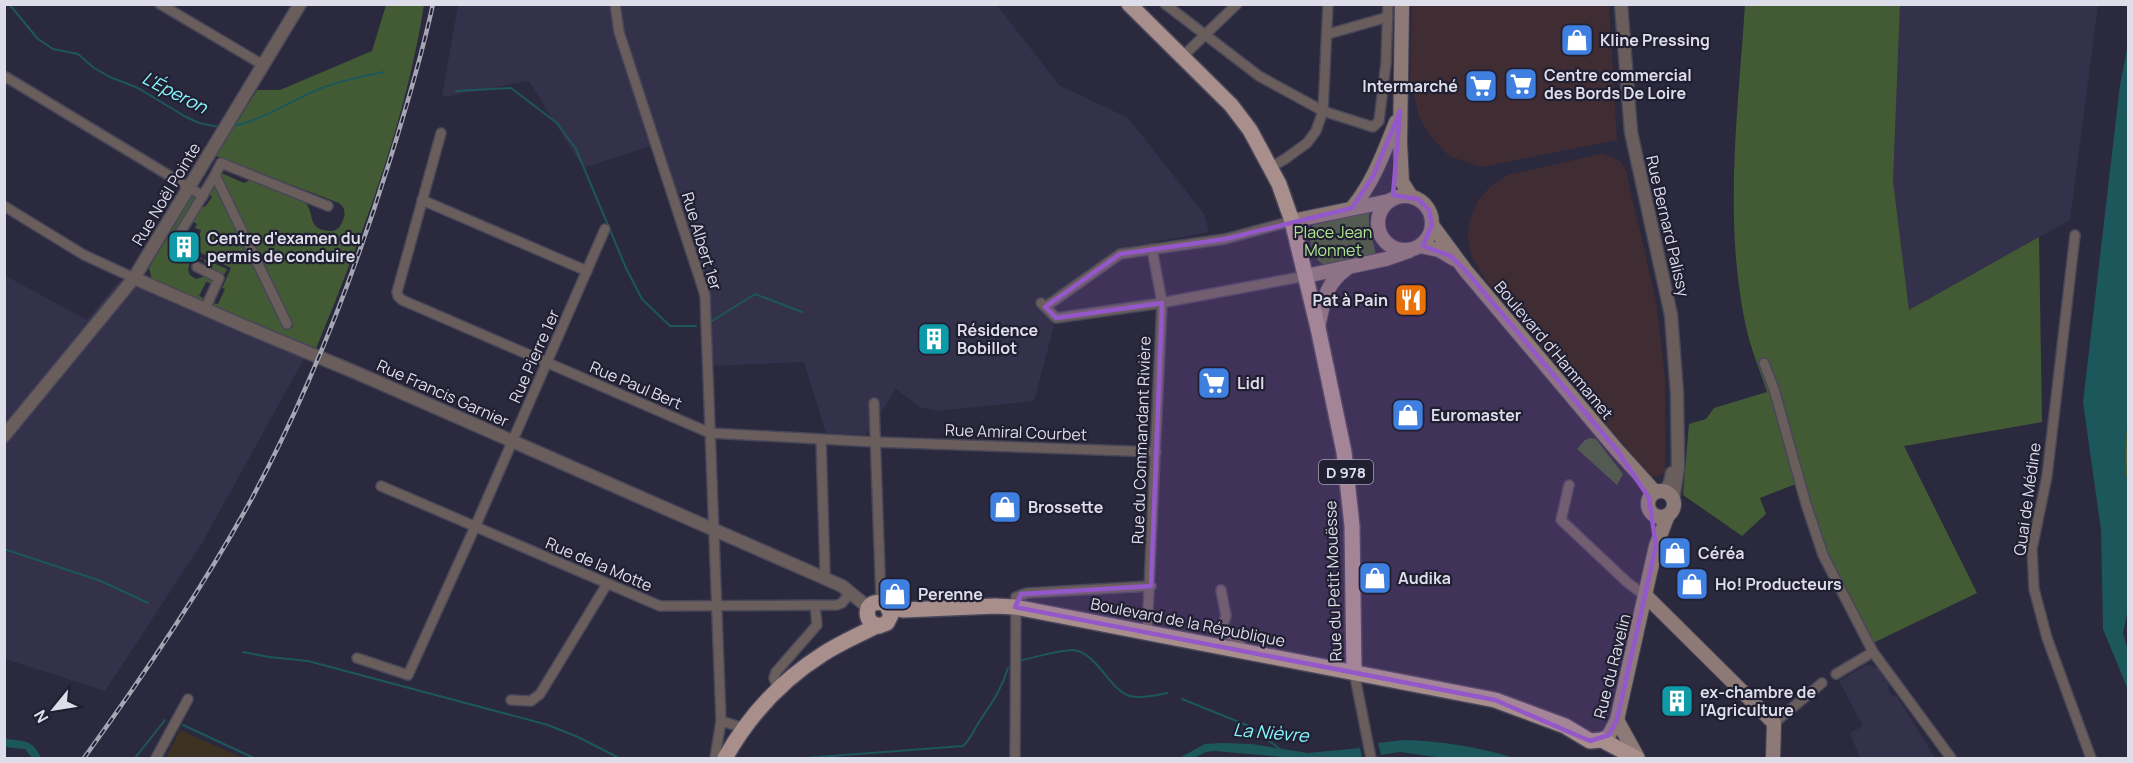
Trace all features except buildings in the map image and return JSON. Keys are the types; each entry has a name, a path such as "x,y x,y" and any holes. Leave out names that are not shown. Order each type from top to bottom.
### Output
{"main road":[{"path":"1306,276 1386,259 1417,248 1426,240 1432,225 1429,210 1411,196 1402,182 1400,111 1402,4"},
{"name":"D 978","path":"1135,6 1231,105 1250,130 1279,184 1292,221 1306,276"},
{"path":"1352,208 1373,176 1400,111"},
{"path":"1400,143 1390,200 1379,214 1377,223 1382,239 1396,249 1417,248"},
{"path":"1292,221 1411,196"},
{"name":"Boulevard d'Hammamet","path":"1432,225 1466,271 1617,450 1661,495 1649,510 1661,515"},
{"name":"Boulevard d'Hammamet","path":"1417,248 1441,251 1466,271"},
{"path":"1318,328 1327,289 1348,267"},
{"name":"Rue du Petit Mouësse","path":"1306,276 1344,452 1352,526 1354,672"},
{"path":"1661,495 1673,510 1661,515"},
{"name":"Rue du Ravelin","path":"1602,740 1617,720 1646,596 1661,515"},
{"name":"Rue du Ravelin","path":"1646,596 1773,723"},
{"name":"Boulevard de la République","path":"878,613 995,606 1016,607 1354,672 1495,700 1564,726 1590,741 1602,740 1637,759"},
{"path":"725,759 744,728 778,689 822,655 844,643 878,613"},
{"path":"1641,617 1664,614"},
{"path":"1617,720 1637,759"},
{"path":"1773,723 1773,759"}],"street":[{"path":"160,4 263,65"},
{"name":"Rue Noël Pointe","path":"4,436 134,278 300,4"},
{"name":"Rue Albert 1er","path":"615,4 619,32 705,295 721,721 715,759"},
{"path":"1165,4 1259,76 1323,111 1373,127 1379,121 1386,63 1388,4"},
{"path":"1182,57 1237,4"},
{"path":"1271,166 1307,143 1316,131 1323,111 1328,4"},
{"name":"Rue Bernard Palissy","path":"1621,4 1631,132 1671,315 1677,393 1677,454 1670,483 1661,495"},
{"path":"1328,34 1388,16"},
{"path":"6,77 202,196"},
{"path":"441,133 422,200 587,271"},
{"path":"179,235 221,164 328,206"},
{"path":"215,175 287,324"},
{"name":"Rue Paul Bert","path":"422,200 397,292 399,298 710,433 875,442"},
{"name":"Rue Francis Garnier","path":"4,206 84,255 842,586 878,613"},
{"path":"1292,221 1225,239 1120,254 1043,305 1056,318 1306,276"},
{"name":"Rue Pierre 1er","path":"357,658 408,675 476,527 605,230"},
{"name":"Quai de Médine","path":"2075,235 2047,476 2032,549 2034,589 2047,638 2091,759"},
{"name":"Rue du Commandant Rivière","path":"1147,633 1151,586 1162,302 1152,249"},
{"path":"197,267 219,278 205,309"},
{"path":"1764,363 1774,389 1806,504 1823,555 1874,652 1951,759"},
{"path":"874,403 878,613"},
{"path":"821,439 824,578"},
{"name":"Rue Amiral Courbet","path":"875,442 1156,452"},
{"path":"1569,485 1561,520 1628,583 1646,596"},
{"name":"Rue de la Motte","path":"381,486 660,606 840,604 850,593"},
{"path":"511,700 531,701 540,693 607,584"},
{"name":"Boulevard de la République","path":"1016,607 1016,597 1021,594 1151,586"},
{"path":"1221,590 1226,616 1222,628 1249,653"},
{"path":"778,689 774,678 776,672 817,625 815,605"},
{"path":"1015,759 1016,607"},
{"path":"1836,674 1874,652"},
{"path":"1354,672 1371,759"},
{"path":"1773,723 1822,683"},
{"path":"156,759 188,699"},
{"path":"721,721 744,728"}],"highlighted area":[{"path":"1400,111 1393,195 1418,199 1429,210 1432,225 1423,246 1451,256 1466,271 1617,450 1649,498 1656,546 1617,720 1609,735 1590,741 1495,700 1015,607 1021,594 1151,586 1162,303 1056,318 1045,307 1120,254 1225,239 1352,208 1373,176"}],"shaded area":[{"path":"458,5 997,5 1059,85 1128,118 1204,214 1209,232 1117,249 1045,300 1054,326 1034,401 937,411 922,408 896,389 866,435 826,433 804,362 712,366 710,307 657,144 583,168 529,81 442,97"},
{"name":"Centre commercial des Bords De Loire","path":"1412,5 1609,5 1617,140 1481,167 1449,156 1430,136 1419,116 1410,81"},
{"path":"1900,5 2098,5 2070,220 1909,310 1893,181"},
{"path":"2128,44 2128,421 2125,460 2128,483 2128,610 2123,633 2128,652 2128,690 2103,629 2101,530 2083,402 2120,85"},
{"path":"1601,154 1621,162 1626,171 1656,301 1665,377 1665,474 1650,477 1484,278 1471,255 1468,235 1470,220 1478,200 1491,186 1508,175"},
{"path":"4,275 87,320 120,280 305,357 202,543 105,691 5,659"},
{"path":"1866,665 1878,668 1889,685 1888,689 1892,696 1897,696 1935,758 1860,758 1850,733 1863,726 1839,681"},
{"path":"180,730 236,755 246,758 166,758"},
{"path":"5,739 31,744 41,758 32,758 25,749 5,747"},
{"path":"1404,740 1460,745 1514,758 1443,758 1400,752 1381,755 1378,743"},
{"name":"La Nièvre","path":"1205,744 1252,744 1308,753 1360,748 1362,757 1294,758 1214,751 1194,758 1179,758"}],"green space":[{"path":"386,5 424,5 416,50 380,181 315,351 212,307 213,303 218,304 231,268 195,250 201,230 195,228 197,224 190,220 199,204 205,207 212,197 207,192 212,182 286,330 293,327 221,178 221,173 244,183 250,180 283,191 302,200 309,208 314,223 322,230 333,231 341,225 344,217 343,207 339,203 216,156 257,90 280,90 372,51"},
{"path":"1745,5 1900,5 1893,181 1909,310 2039,237 2042,422 1904,446 1977,593 1873,643 1826,549 1803,481 1760,498 1766,514 1742,536 1683,495 1689,424 1706,419 1714,408 1767,392 1746,327 1735,247 1734,166"},
{"path":"192,196 195,198 173,237 180,241 174,255 184,259 187,252 227,269 223,277 210,271 203,259 195,258 190,261 188,270 190,275 196,279 206,276 215,279 213,284 206,282 199,296 205,299 203,302 152,280 149,268"},
{"name":"Place Jean Monnet","path":"1369,212 1369,227 1376,254 1324,265 1316,258 1310,241 1313,225"},
{"path":"2128,421 2128,483 2125,444"},
{"path":"1590,438 1596,439 1623,474 1617,485 1577,449"}],"waterway":[{"name":"L'Éperon","path":"9,4 38,39 53,49 78,54 94,68 138,88 186,117 199,123 219,127"},
{"name":"L'Éperon","path":"231,126 262,117 329,85 384,72"},
{"name":"L'Éperon","path":"456,91 511,88 557,123 576,149 626,268 642,299 670,326 696,326"},
{"name":"L'Éperon","path":"712,321 755,294 802,312"},
{"path":"4,549 101,581 148,603"},
{"path":"1022,660 1055,652 1073,650 1082,652 1123,693 1135,697 1167,693"},
{"path":"243,652 308,661 548,725 619,758"},
{"path":"805,758 963,746 996,696 1008,668"},
{"path":"1182,699 1249,726 1280,749"},
{"path":"135,758 165,720"},
{"path":"183,725 254,758"}],"railway":[{"path":"84,758 150,664 212,567 272,460 310,378 344,294 374,209 412,85 433,4"}],"place":[{"name":"Kline Pressing","path":"1577,40"},
{"name":"Centre commercial des Bords De Loire","path":"1521,84"},
{"name":"Intermarché","path":"1481,86"},
{"name":"Centre d'examen du permis de conduire","path":"184,247"},
{"name":"Pat à Pain","path":"1411,300"},
{"name":"Résidence Bobillot","path":"934,339"},
{"name":"Lidl","path":"1214,383"},
{"name":"Euromaster","path":"1408,415"},
{"name":"Brossette","path":"1005,507"},
{"name":"Céréa","path":"1675,553"},
{"name":"Audika","path":"1375,578"},
{"name":"Ho! Producteurs","path":"1692,584"},
{"name":"Perenne","path":"895,594"},
{"name":"ex-chambre de l'Agriculture","path":"1677,701"}]}
